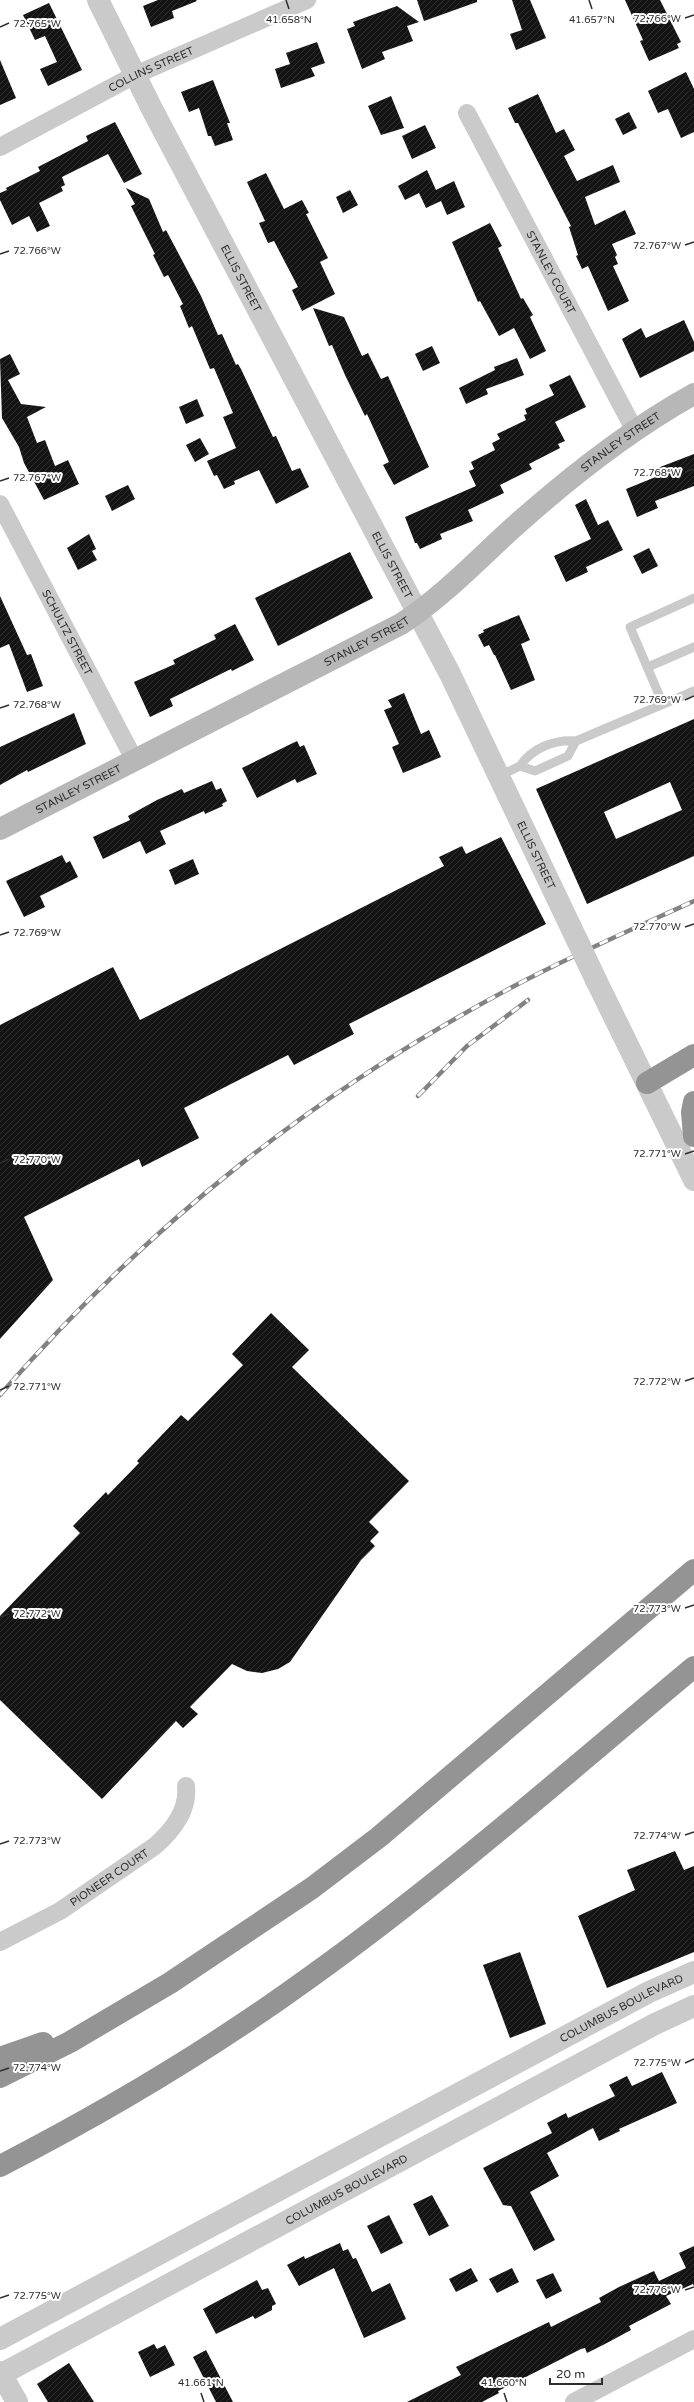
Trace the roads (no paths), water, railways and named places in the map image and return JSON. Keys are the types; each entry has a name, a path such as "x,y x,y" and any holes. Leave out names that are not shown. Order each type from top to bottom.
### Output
{"highway":[{"path":"647,1083 694,1055"},
{"path":"694,1102 692,1112 694,1136"},
{"path":"0,2078 84,2034 158,1991 239,1940 346,1863 694,1570"},
{"path":"0,2166 69,2129 178,2066 310,1978 421,1894 694,1667"},
{"path":"0,2058 46,2043 84,2034"}],"main road":[{"name":"STANLEY STREET","path":"0,829 374,639 418,613 555,491 635,431 694,394"}],"street":[{"name":"ELLIS STREET","path":"98,0 135,75 418,613 499,776 596,980 694,1180"},
{"name":"COLLINS STREET","path":"0,147 135,75 307,0"},
{"name":"STANLEY COURT","path":"467,113 635,431"},
{"name":"SCHULTZ STREET","path":"0,504 135,760"},
{"name":"PIONEER COURT","path":"0,1942 60,1910 155,1846 168,1833 180,1816 186,1799 186,1786"},
{"name":"COLUMBUS BOULEVARD","path":"0,2339 579,2029 655,1989 694,1972"},
{"name":"COLUMBUS BOULEVARD","path":"0,2374 594,2057 694,2006"},
{"path":"579,2029 594,2057"},
{"path":"574,2402 694,2338"},
{"path":"0,2374 17,2402"}],"lane":[{"path":"663,704 630,627 694,598"},
{"path":"648,667 694,647"},
{"path":"499,776 520,766 528,754 562,740 576,741 694,691"},
{"path":"520,766 535,771 568,756 576,741"}],"railway":[{"path":"0,1395 57,1332 116,1273 177,1218 240,1165 305,1116 373,1069 444,1025 518,984 583,952 694,901"},
{"path":"418,1096 467,1046 528,1000"}]}
